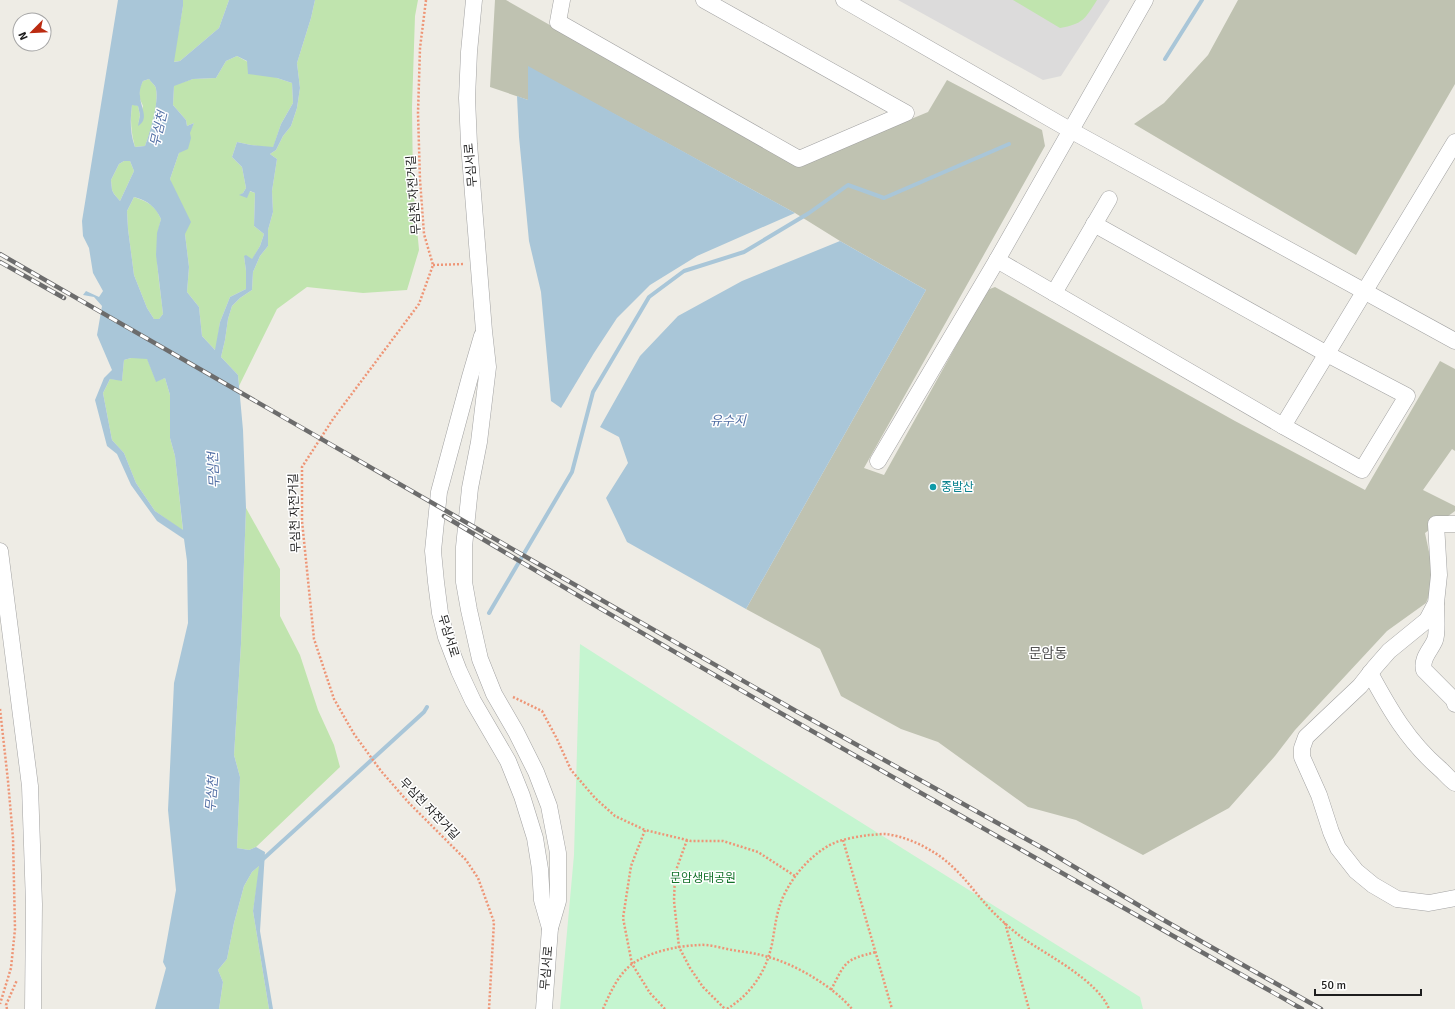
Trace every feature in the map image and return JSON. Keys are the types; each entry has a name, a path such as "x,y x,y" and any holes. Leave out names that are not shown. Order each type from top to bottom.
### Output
{"street":[{"name":"무심서로","path":"474,0 469,52 467,98 469,144 488,367 479,442 470,488 464,547 464,582 480,658 494,694 516,732 536,772 549,806 558,853 558,901 550,928 544,1009"},
{"path":"562,0 558,22 798,159 906,112 704,0"},
{"path":"844,0 1070,130 1455,341"},
{"path":"878,461 997,260 1145,0"},
{"path":"1283,426 1455,142"},
{"path":"1054,293 1109,199"},
{"path":"997,260 1283,426 1362,470 1407,396 1327,354 1094,224"},
{"name":"무심서로","path":"484,331 439,492 433,551 436,582 440,612 446,637 459,670 473,701 508,761 522,796 535,838 540,869 542,900 550,928"},
{"path":"1455,524 1436,524 1439,574 1436,603 1436,639 1425,657 1423,665 1424,670 1454,700 1455,704"},
{"path":"0,551 30,786 34,904 33,1009"},
{"path":"1436,603 1427,620 1389,651 1360,686 1306,737 1302,748 1302,758 1338,848 1356,871 1373,885 1397,899 1429,903 1455,898"},
{"path":"1370,673 1390,711 1412,741 1455,783"}],"path":[{"name":"무심천 자전거길","path":"426,0 420,62 418,113 420,180 424,234 433,265 419,304 333,419 302,467 302,521 314,639 334,699 354,734 381,771 409,803 466,860 478,878 494,922 489,1009"},
{"path":"433,265 479,264"},
{"path":"512,696 542,711 557,738 571,770 595,798 615,816 646,830 687,840 723,841 758,852 795,876"},
{"path":"0,709 13,838 15,929 11,968 0,1004 6,1005"},
{"path":"646,830 631,866 623,918 632,964 650,993 664,1009"},
{"path":"687,840 675,873 674,901 679,947 703,988 726,1009 739,1001 756,984 766,964 772,944 775,918 782,899 791,882 802,867 829,845 849,838 884,834 905,838 934,852 959,872 1004,923 1095,988 1107,1002 1109,1009"},
{"path":"843,840 892,1009"},
{"path":"1004,923 1029,1009"},
{"path":"603,1009 609,995 626,970 632,964 652,954 667,949 700,945 768,957 793,967 821,981 844,1000 852,1009"},
{"path":"831,990 847,963 854,958 876,952"}],"shaded area":[{"path":"495,0 506,0 798,166 928,112 947,80 1042,130 1045,146 864,468 884,475 987,290 995,287 1235,421 1365,490 1440,361 1455,369 1455,451 1452,449 1423,490 1455,506 1455,511 1425,533 1435,580 1426,603 1387,631 1295,730 1275,756 1229,808 1143,855 1076,820 1028,807 938,742 901,729 841,696 820,649 746,609 926,290 840,241 795,213 528,67 528,100 490,87"},
{"path":"898,0 1110,0 1061,76 1043,80"},
{"path":"1238,0 1455,0 1455,84 1356,255 1134,124 1164,103 1208,55"}],"green space":[{"path":"183,0 229,0 219,28 180,61 173,62 183,6"},
{"path":"315,0 418,0 415,16 412,107 413,185 419,250 407,290 363,293 307,287 277,309 239,386 238,375 221,357 228,319 232,306 240,298 252,290 253,272 260,256 268,246 268,230 273,212 272,191 277,159 270,154 276,150 283,136 291,126 297,108 300,88 297,63"},
{"path":"1013,0 1097,0 1083,20 1074,25 1060,28"},
{"path":"237,56 277,78 292,83 293,103 281,124 273,148 237,142 232,157 242,167 246,188 240,195 249,191 255,193 254,226 264,234 260,246 252,260 244,256 246,289 230,297 220,322 216,351 202,336 199,307 187,292 189,267 185,234 170,179 179,153 194,123 187,126 186,120 173,105 174,85 193,79 216,78 226,61"},
{"path":"149,79 156,89 157,95 154,118 145,146 135,147 131,126 132,104 138,106 140,115 138,125 143,106 139,97 140,87 143,81"},
{"path":"124,161 130,161 134,171 120,201 112,190 111,180 119,164"},
{"path":"134,197 154,207 161,219 158,231 157,254 163,314 159,319 154,319 147,308 134,275 127,211"},
{"path":"131,358 147,358 156,381 165,378 170,395 170,438 175,456 183,531 155,511 136,483 124,453 112,440 103,393 110,379 122,380 124,360"},
{"path":"246,508 280,569 280,616 300,655 318,710 334,745 340,767 256,847 249,850 237,848 240,777 234,755 241,644"},
{"name":"문암생태공원","path":"580,644 763,761 1140,997 1143,1009 560,1009 574,855"},
{"path":"260,865 253,911 269,1009 219,1009 223,982 218,970 227,959 234,923 244,886 252,872"}],"water":[{"name":"무심천","path":"118,0 183,0 174,62 180,61 219,28 229,0 315,0 297,63 300,88 297,108 291,126 283,136 276,150 270,154 277,159 272,191 273,212 268,230 268,246 260,256 253,272 252,290 240,298 232,306 221,357 238,375 243,430 246,508 241,644 234,755 240,777 237,848 249,850 256,847 265,852 260,931 273,1009 269,1009 253,911 259,866 252,872 244,886 234,923 227,959 218,970 223,982 219,1009 155,1009 166,968 163,962 176,890 168,810 174,683 188,623 187,561 184,539 157,521 131,485 117,454 107,446 95,400 104,378 112,370 97,335 102,306 94,297 83,295 86,291 99,297 103,291 93,273 89,248 83,236 82,221","holes":["237,56 247,61 248,74 277,78 292,83 293,103 281,124 273,147 237,142 232,157 242,167 246,188 243,193 239,195 247,198 250,191 255,193 254,226 264,234 260,246 252,259 246,255 244,256 246,289 230,297 220,322 215,350 202,336 199,307 187,292 189,267 185,234 191,222 170,179 179,153 188,149 191,138 190,133 194,123 187,126 186,120 173,105 174,86 193,79 216,78 226,61","149,79 155,87 157,95 155,110 145,146 135,147 131,132 131,110 132,105 138,106 140,115 138,126 142,123 144,116 140,100 140,88 143,81","124,161 130,161 134,171 120,201 112,190 111,180 119,164","134,197 143,200 150,205 161,219 157,233 156,255 163,314 159,319 154,319 147,308 134,275 127,211","131,358 147,359 156,382 165,378 170,395 170,438 175,456 183,530 155,511 136,483 124,453 112,440 103,393 110,379 122,381 124,360"]},
{"path":"528,66 795,213 697,256 650,285 617,318 561,408 551,401 541,292 529,241 519,137 517,96 528,100"},
{"name":"유수지","path":"840,241 926,290 746,609 627,542 606,498 628,463 619,437 600,427 640,356 678,316 742,281"}],"waterway":[{"path":"1165,59 1202,0"},
{"path":"489,613 572,472 593,392 649,297 684,271 744,252 809,213 848,185 884,198 1009,144"},
{"path":"262,860 424,712 427,707"}],"railway":[{"path":"0,254 528,558 796,711 1046,850 1160,918 1321,1009"},
{"path":"0,262 64,298"},
{"path":"444,516 764,704 1302,1009"}],"place":[{"name":"중발산","path":"933,487"}],"district":[{"name":"문암동","path":"1048,653"}]}
